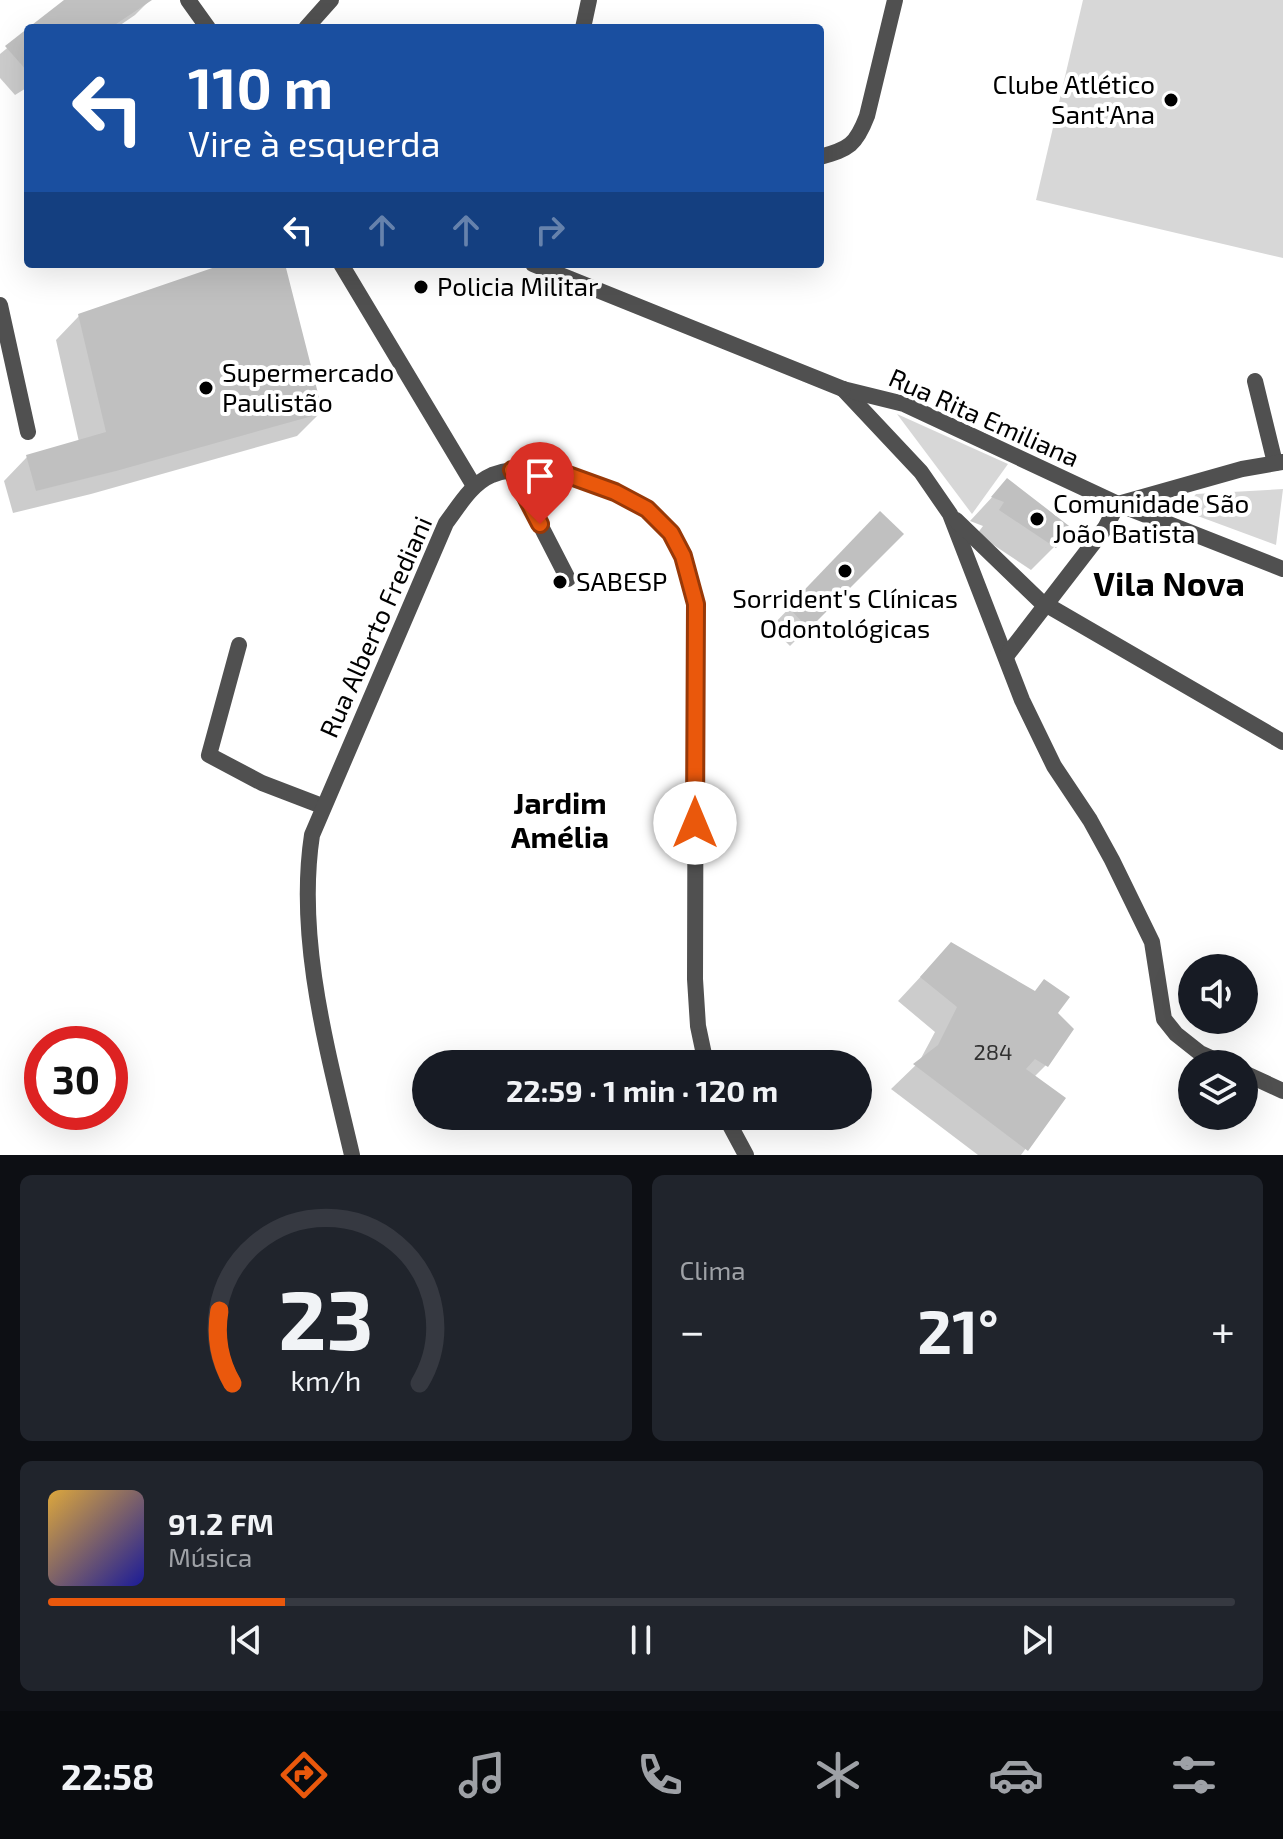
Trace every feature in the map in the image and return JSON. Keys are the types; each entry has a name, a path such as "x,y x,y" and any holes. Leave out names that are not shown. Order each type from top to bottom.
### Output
{"street":[{"path":"188,0 205,24"},
{"path":"310,24 331,0"},
{"path":"584,24 589,0"},
{"path":"824,156 846,150 860,135 895,0"},
{"path":"343,268 474,486"},
{"name":"Rua Rita Emiliana","path":"543,268 843,389 904,404 1118,504 1283,569"},
{"path":"0,305 28,432"},
{"path":"1007,655 1105,528 1118,504 1242,469 1279,463 1255,381"},
{"path":"843,389 921,472 950,514 1010,575 1045,605 1283,742"},
{"path":"512,470 568,579"},
{"name":"Rua Alberto Frediani","path":"352,1155 313,968 306,872 312,835 446,523 474,486 491,476 512,470 568,475 615,492 647,509 671,533 683,556 696,604 695,979 703,1050"},
{"path":"950,514 1022,700 1054,766 1090,820 1152,942 1164,1019 1176,1034 1196,1050"},
{"path":"239,645 209,755 262,783 322,806"},
{"path":"1258,1079 1283,1091"},
{"path":"733,1130 746,1155"}],"shaded area":[{"name":"Clube Atlético Sant'Ana","path":"1083,0 1283,0 1283,258 1036,200"},
{"path":"897,414 1008,464 972,514"},
{"path":"1283,489 1276,545 1195,515 1189,503 1196,494"}],"building":[{"path":"64,0 152,0 116,24 33,24"},
{"path":"24,31 24,67 5,46"},
{"name":"Supermercado Paulistão","path":"212,268 286,268 323,413 36,491 26,455 106,432 78,314"},
{"name":"Comunidade São João Batista","path":"1007,478 1073,529 1056,548 999,510 1004,502 991,497"},
{"name":"Sorrident's Clínicas Odontológicas","path":"880,511 904,534 809,629 788,607"},
{"path":"951,942 1035,991 1044,979 1070,997 1058,1013 1074,1029 1048,1067 1035,1059 1026,1069 1066,1098 1028,1151 913,1064 938,1045 957,1007 920,977"}],"place":[{"name":"Clube Atlético Sant'Ana","path":"1171,100"},
{"name":"Policia Militar","path":"421,287"},
{"name":"Supermercado Paulistão","path":"206,388"},
{"name":"Comunidade São João Batista","path":"1037,519"},
{"name":"Sorrident's Clínicas Odontológicas","path":"845,571"},
{"name":"SABESP","path":"560,582"}],"district":[{"name":"Vila Nova","path":"1169,584"},
{"name":"Jardim Amélia","path":"560,821"}],"route":[{"path":"540,524 512,470 568,475 615,492 647,509 671,533 683,556 696,604 695,823"}]}
